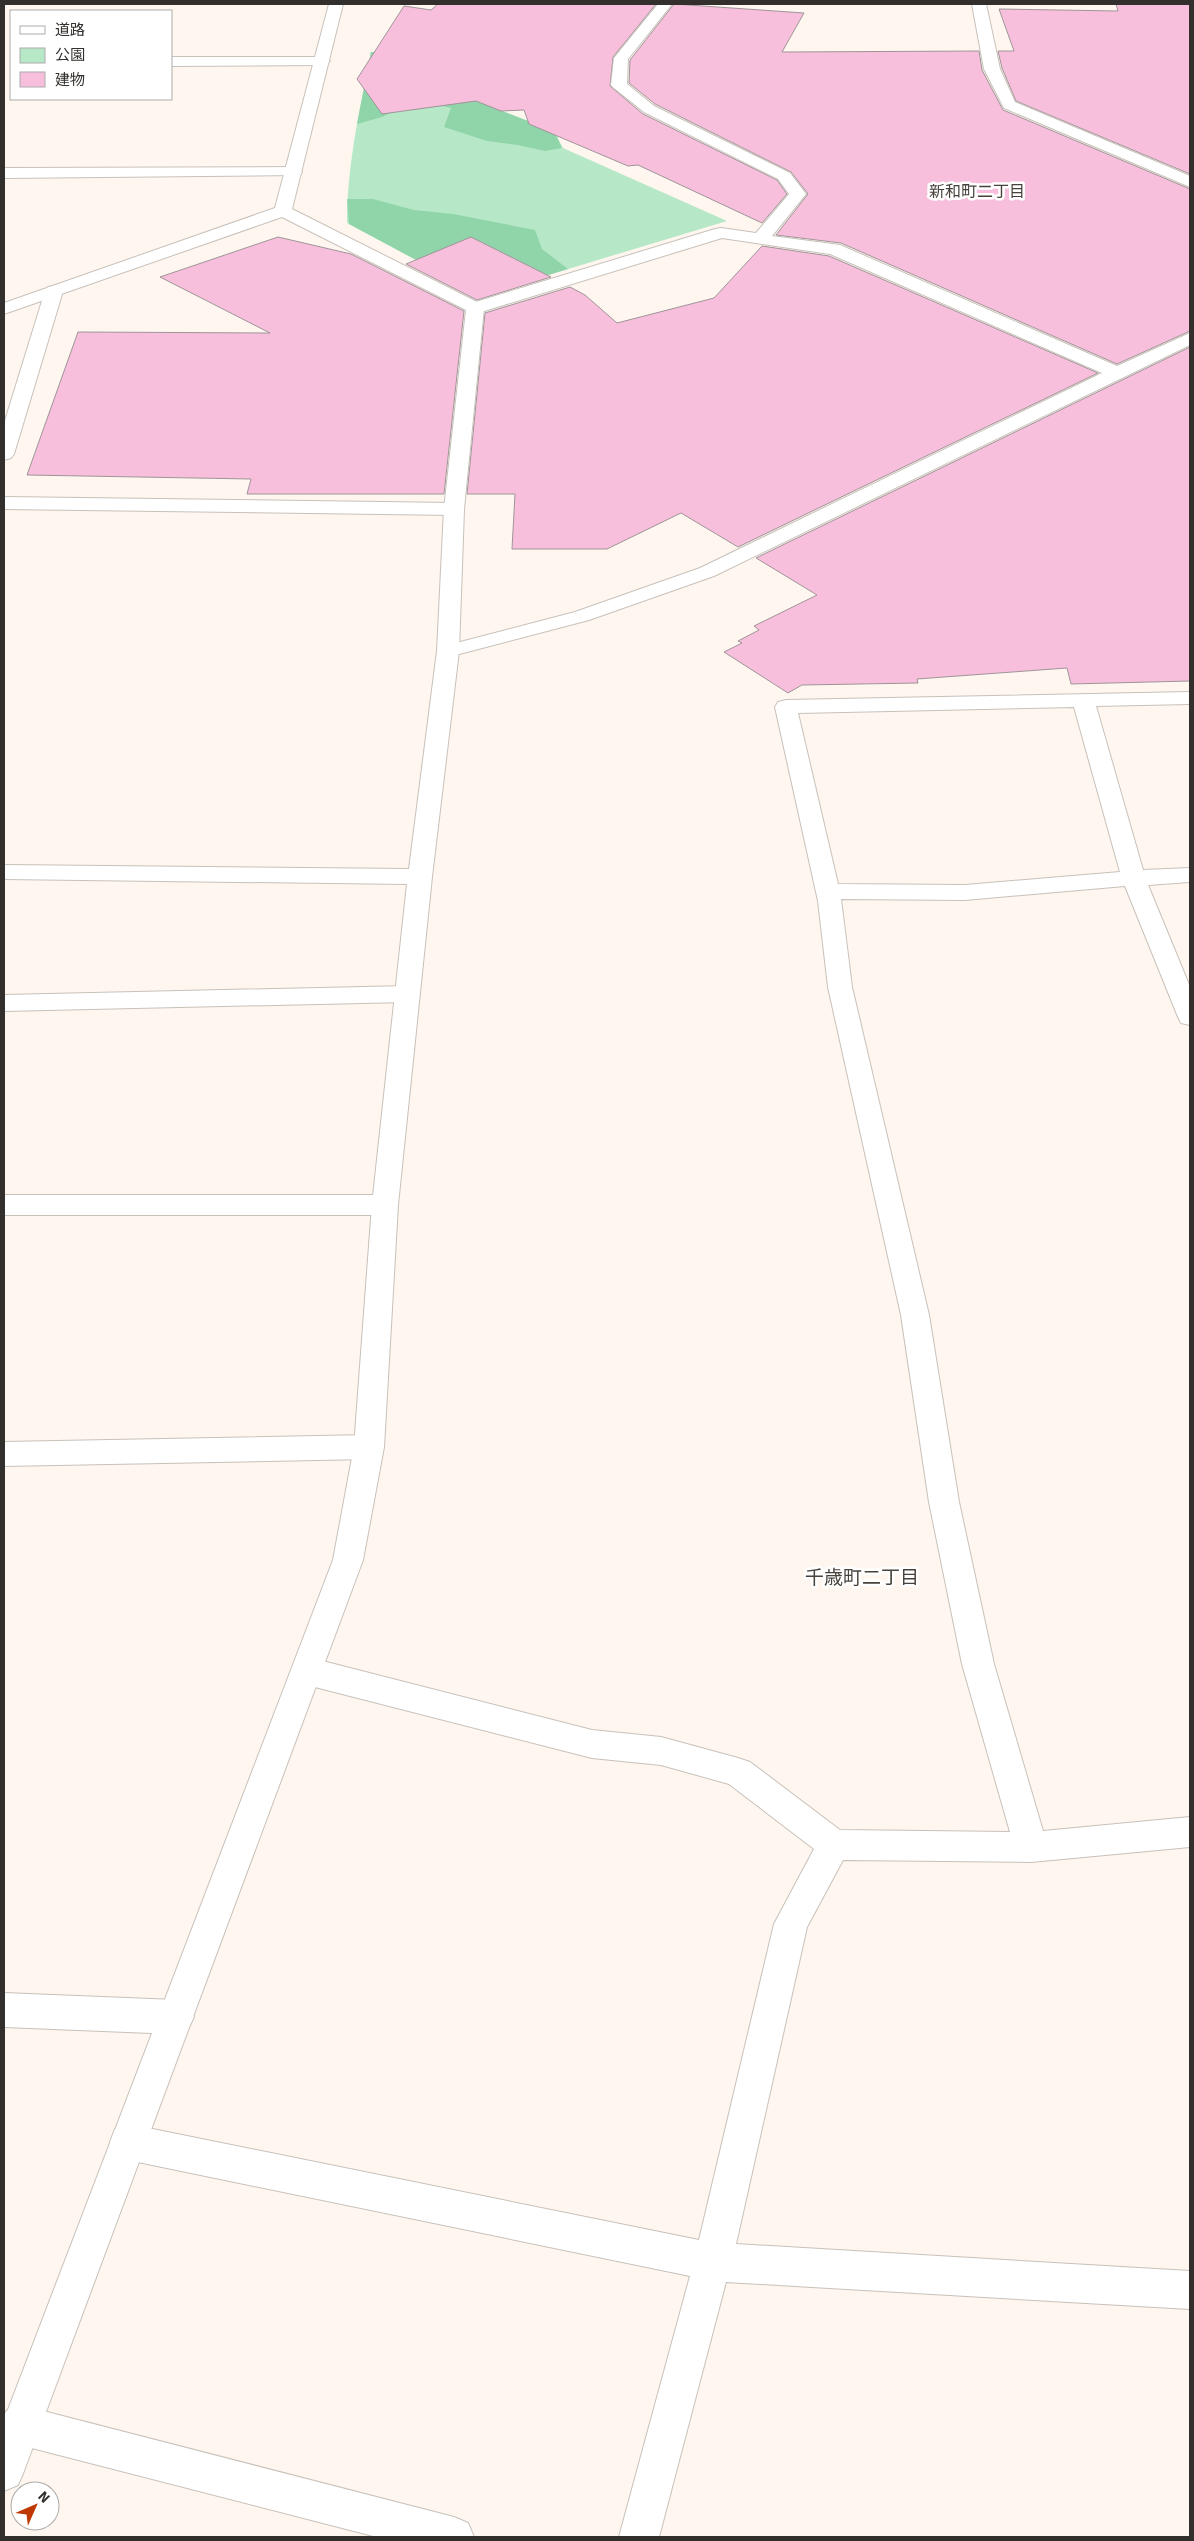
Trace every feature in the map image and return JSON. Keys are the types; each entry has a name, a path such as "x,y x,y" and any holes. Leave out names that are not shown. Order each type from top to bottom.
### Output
{"street":[{"path":"283,211 323,61 336,4"},
{"path":"665,4 621,58 619,85 649,109 784,176 798,194 760,239"},
{"path":"979,4 992,68 1009,105 1190,182"},
{"path":"172,62 323,61"},
{"path":"4,174 294,172"},
{"path":"4,308 283,211 475,308 721,233 834,249 1119,374"},
{"path":"4,454 54,291"},
{"path":"4,2471 348,1560 369,1447 384,1205 420,877 448,651 454,510 475,308"},
{"path":"448,651 582,616 707,572 1190,338"},
{"path":"4,503 454,510"},
{"path":"1031,1847 978,1664 944,1502 914,1315 872,1120 840,987 830,901 786,707 1190,698"},
{"path":"1084,700 1133,877 1190,1017"},
{"path":"4,872 420,877"},
{"path":"827,891 933,893 1017,888 1133,877 1190,875"},
{"path":"4,1003 407,994"},
{"path":"4,1205 384,1205"},
{"path":"4,1454 369,1447"},
{"path":"307,1671 592,1744 661,1752 738,1772 834,1845 1031,1847 1190,1832"},
{"path":"639,2537 714,2262 792,1924 834,1845"},
{"path":"4,2010 176,2017"},
{"path":"128,2142 714,2262 1190,2290"},
{"path":"20,2426 454,2537"}],"green space":[{"path":"371,52 468,98 554,131 563,148 727,221 492,292 474,291 347,223 352,158"},
{"path":"371,52 465,54 468,98 554,131 562,148 545,151 487,141 444,127 451,108 418,100 382,117 357,124"},
{"path":"347,199 373,199 414,210 453,214 535,230 542,249 568,269 492,292 474,291 349,224"}],"building":[{"path":"438,4 656,4 613,57 610,86 643,114 777,180 787,194 762,223 638,165 628,166 529,124 524,110 501,111 476,101 382,114 357,79 404,6 431,10"},
{"path":"674,4 804,13 782,52 979,51 982,70 1003,110 1190,189 1190,331 1117,364 841,243 776,235 808,194 791,172 655,104 629,83 630,60"},
{"path":"1116,4 1190,4 1190,174 1016,101 1002,68 998,51 1014,51 999,9 1118,11"},
{"path":"278,237 351,254 464,311 444,494 247,494 251,479 27,475 78,332 270,333 160,277"},
{"path":"471,237 551,277 477,300 406,264"},
{"path":"762,246 829,256 1098,373 738,547 681,513 607,549 512,549 515,494 467,494 485,313 570,287 585,295 617,323 714,298"},
{"path":"1190,347 1190,681 1071,684 1067,668 917,679 918,683 802,685 788,693 724,652 742,643 738,641 759,630 754,626 817,595 756,558"}],"district":[{"name":"新和町二丁目","path":"977,191"},
{"name":"千歳町二丁目","path":"862,1577"}]}
